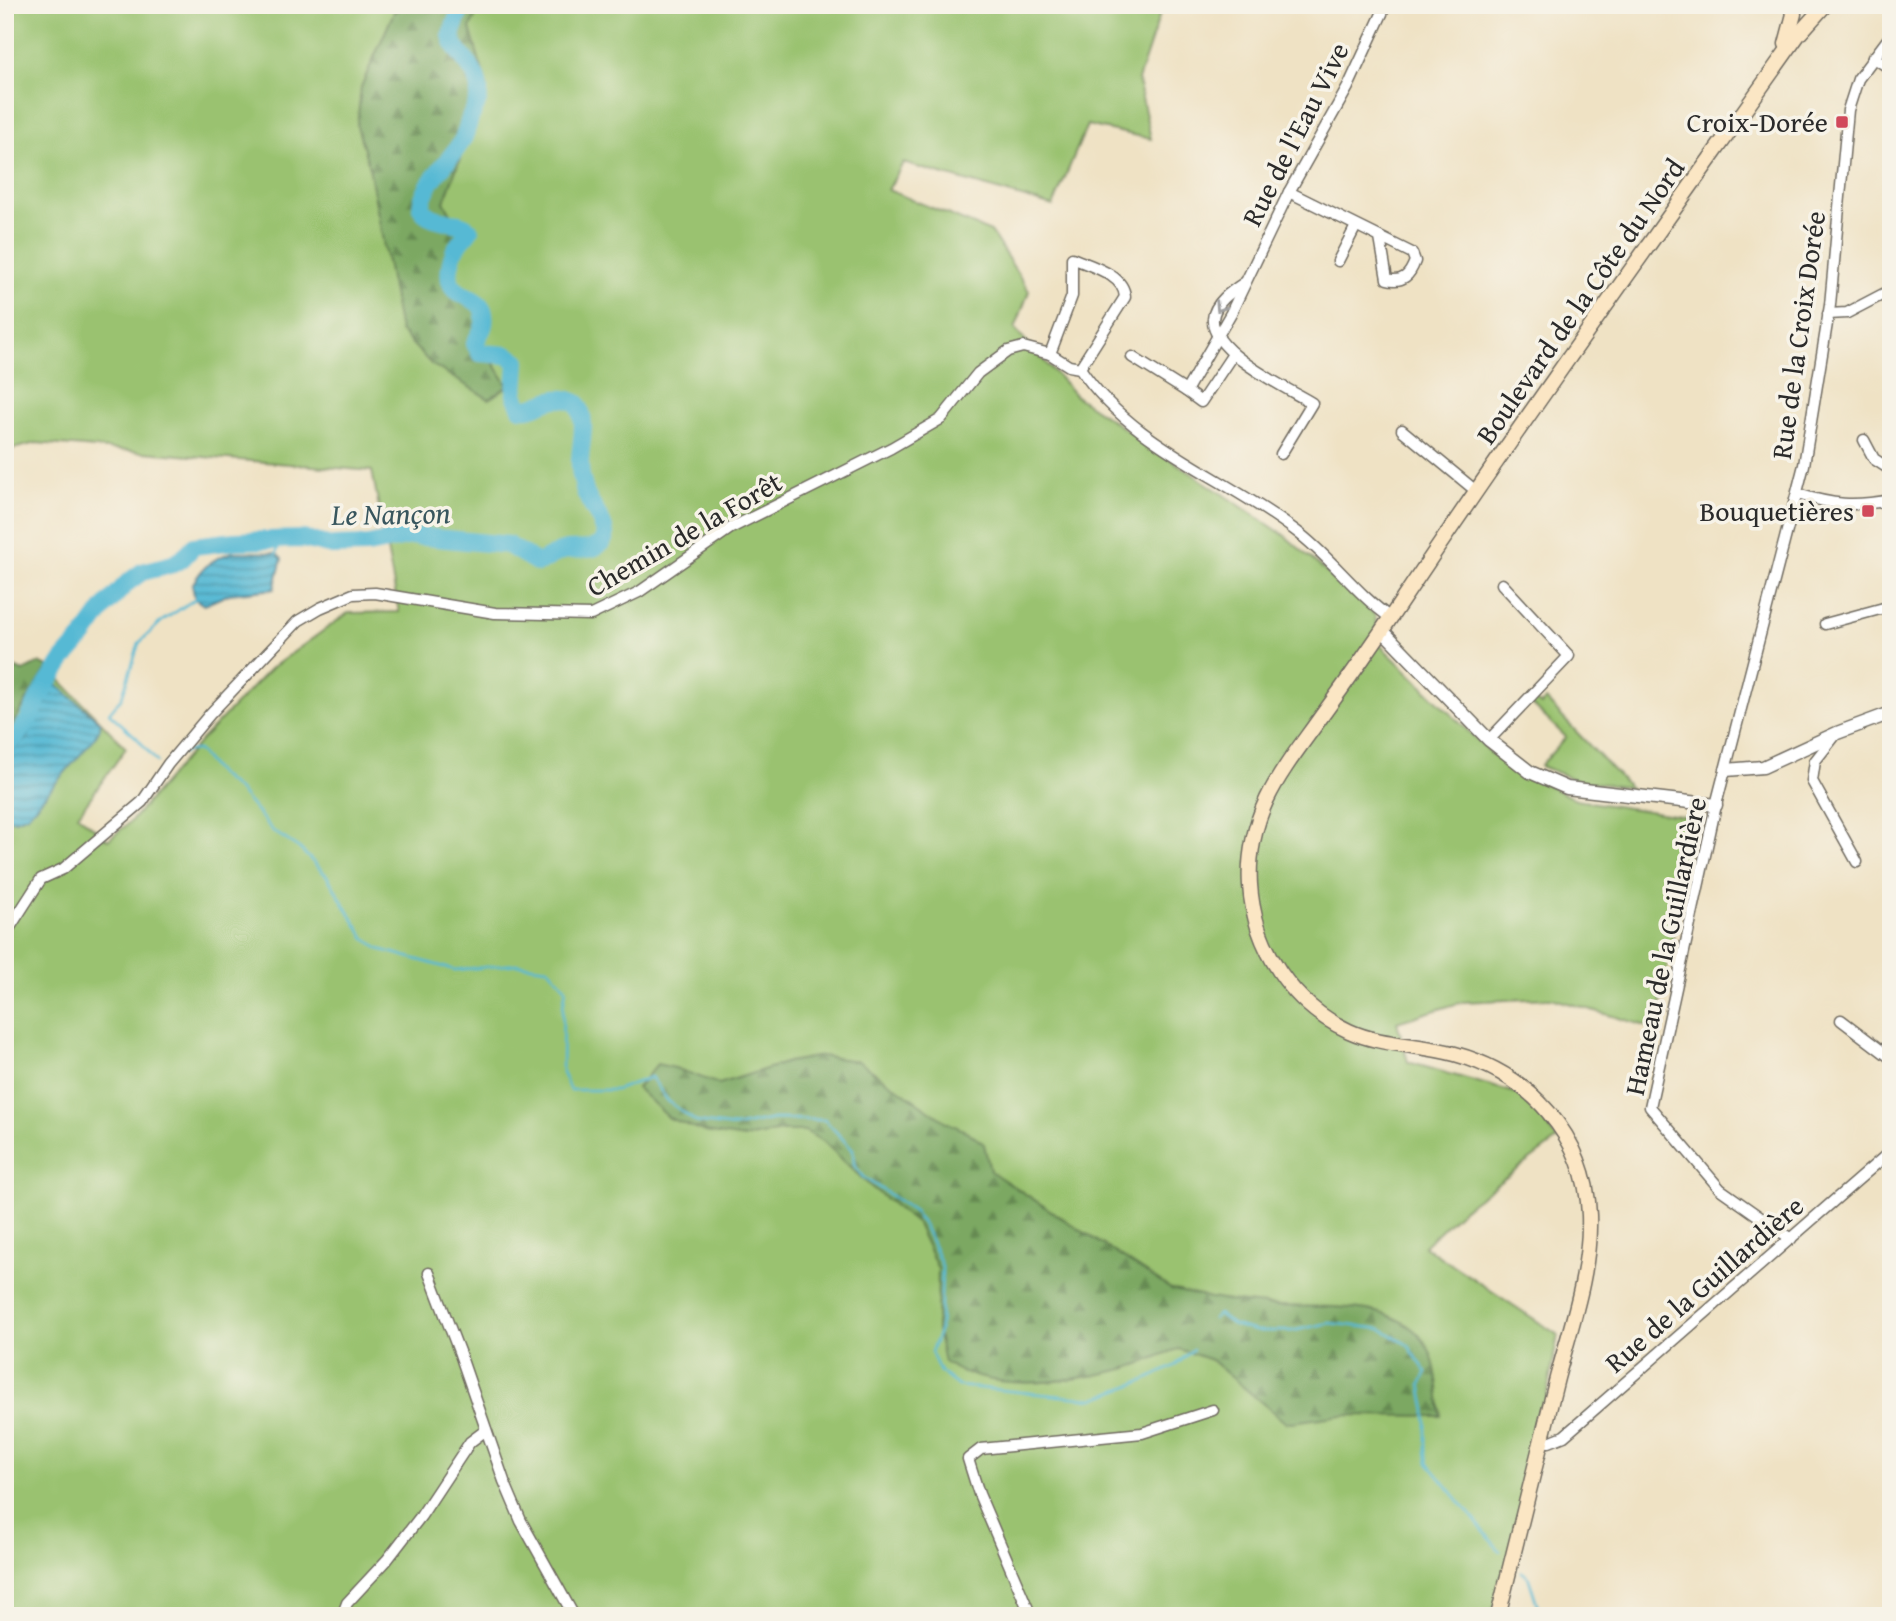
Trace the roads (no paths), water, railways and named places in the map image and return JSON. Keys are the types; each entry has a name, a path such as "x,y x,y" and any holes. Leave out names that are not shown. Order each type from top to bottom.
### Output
{"main road":[{"path":"1777,65 1791,33 1794,14 1791,5"},
{"name":"Boulevard de la Côte du Nord","path":"1498,1616 1582,1281 1589,1217 1586,1186 1565,1135 1549,1112 1508,1076 1451,1052 1381,1041 1351,1032 1322,1015 1298,995 1280,972 1255,921 1249,879 1256,830 1266,800 1285,768 1476,491 1798,35 1825,5"}],"street":[{"name":"Rue de l'Eau Vive","path":"1186,391 1217,338 1289,192 1348,87 1386,5"},
{"name":"Rue de la Croix Dorée","path":"1726,770 1804,465 1828,314 1848,110 1858,79 1891,35"},
{"path":"1873,57 1891,69"},
{"path":"1289,192 1380,238"},
{"path":"1339,261 1356,226"},
{"path":"1050,354 1072,296 1072,258 1111,276 1123,285 1125,293 1080,368"},
{"path":"1828,314 1847,313 1891,290"},
{"path":"1217,338 1233,354 1312,403 1281,454"},
{"name":"Chemin de la Forêt","path":"5,935 41,878 63,869 142,802 167,764 210,714 298,621 320,608 353,594 375,593 495,613 591,615 639,592 731,528 891,448 942,419 978,373 1008,351 1023,347 1050,354 1069,366 1080,368 1106,400 1140,432 1297,531 1386,624"},
{"path":"1132,357 1201,402 1233,354"},
{"path":"1402,429 1476,491"},
{"path":"1864,440 1874,459 1891,470"},
{"path":"1797,494 1828,503 1854,505 1891,500"},
{"path":"1489,740 1569,656 1502,584"},
{"path":"1825,624 1891,606"},
{"path":"1386,624 1489,740 1531,772 1567,788 1716,804"},
{"path":"1726,770 1763,767 1891,712"},
{"path":"1837,733 1815,761 1812,781 1857,862"},
{"name":"Hameau de la Guillardière","path":"1726,770 1716,804 1650,1107 1720,1189 1791,1239"},
{"path":"1841,1020 1891,1058"},
{"name":"Rue de la Guillardière","path":"1541,1441 1549,1442 1564,1436 1891,1151"},
{"path":"429,1273 504,1481 521,1521 574,1616"},
{"path":"1031,1616 979,1494 968,1459 981,1449 1142,1433 1213,1410"},
{"path":"342,1616 347,1603 387,1560 421,1516 470,1442 486,1430"}],"water":[{"path":"233,552 276,553 282,559 274,589 229,594 204,605 195,599 192,585 200,573 219,557"},
{"path":"57,685 100,722 100,728 94,739 28,815 15,820 5,820 5,756 26,739 51,691"}],"waterway":[{"name":"Le Nançon","path":"5,745 16,737 28,721 39,697 63,660 127,583 142,572 173,564 194,546 235,541 303,539 332,546 368,545 411,536 508,545 538,563 560,552 591,548 603,541 604,529 586,494 581,477 581,410 577,403 560,399 521,408 515,395 517,361 507,355 480,353 475,344 484,324 484,312 479,304 456,290 451,282 450,270 454,252 470,230 465,226 437,219 421,208 427,189 463,139 478,100 475,76 451,35 462,5"},
{"path":"276,554 280,540"},
{"path":"157,762 137,738 109,713 122,697 139,643 162,621 198,597"},
{"path":"183,754 186,751 198,750 216,772 240,792 273,831 299,848 327,876 364,937 379,949 455,970 516,964 548,968 566,988 563,1007 562,1073 570,1090 616,1090 651,1077 668,1101 696,1122 735,1127 774,1119 825,1120 853,1150 854,1165 863,1177 914,1211 925,1228 942,1266 940,1329 931,1352 940,1372 958,1386 1093,1399 1146,1380 1176,1365 1193,1349"},
{"path":"1213,1319 1218,1314 1233,1325 1256,1331 1292,1331 1329,1323 1382,1329 1408,1345 1427,1373 1421,1384 1426,1411 1428,1463 1500,1551"},
{"path":"1522,1572 1528,1576 1541,1616"}],"place":[{"name":"Croix-Dorée","path":"1842,122"},
{"name":"Bouquetières","path":"1868,511"}]}
